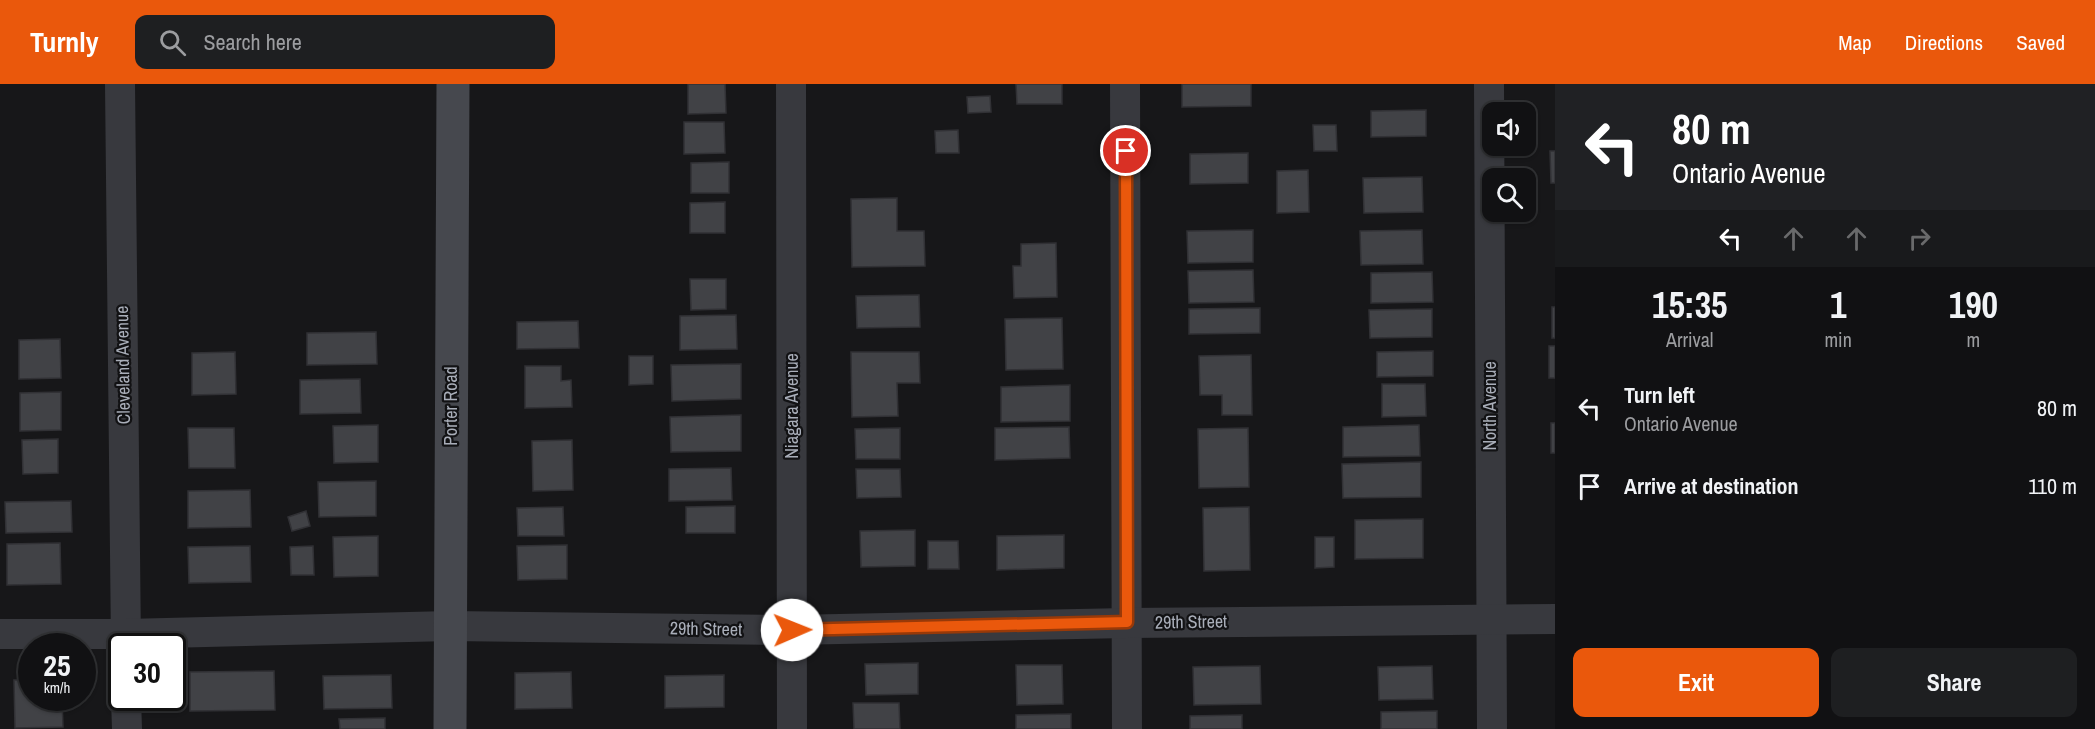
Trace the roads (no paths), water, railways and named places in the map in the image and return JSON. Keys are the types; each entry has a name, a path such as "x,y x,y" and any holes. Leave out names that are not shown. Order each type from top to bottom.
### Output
{"main road":[{"name":"Porter Road","path":"450,729 453,84"}],"street":[{"name":"Cleveland Avenue","path":"120,84 126,633"},
{"name":"Niagara Avenue","path":"791,84 792,729"},
{"path":"1125,84 1127,729"},
{"name":"North Avenue","path":"1489,84 1492,729"},
{"name":"29th Street","path":"186,637 450,626 792,630 1127,622 1555,619"},
{"name":"29th Street","path":"0,634 108,639"},
{"path":"126,711 127,729"}]}
